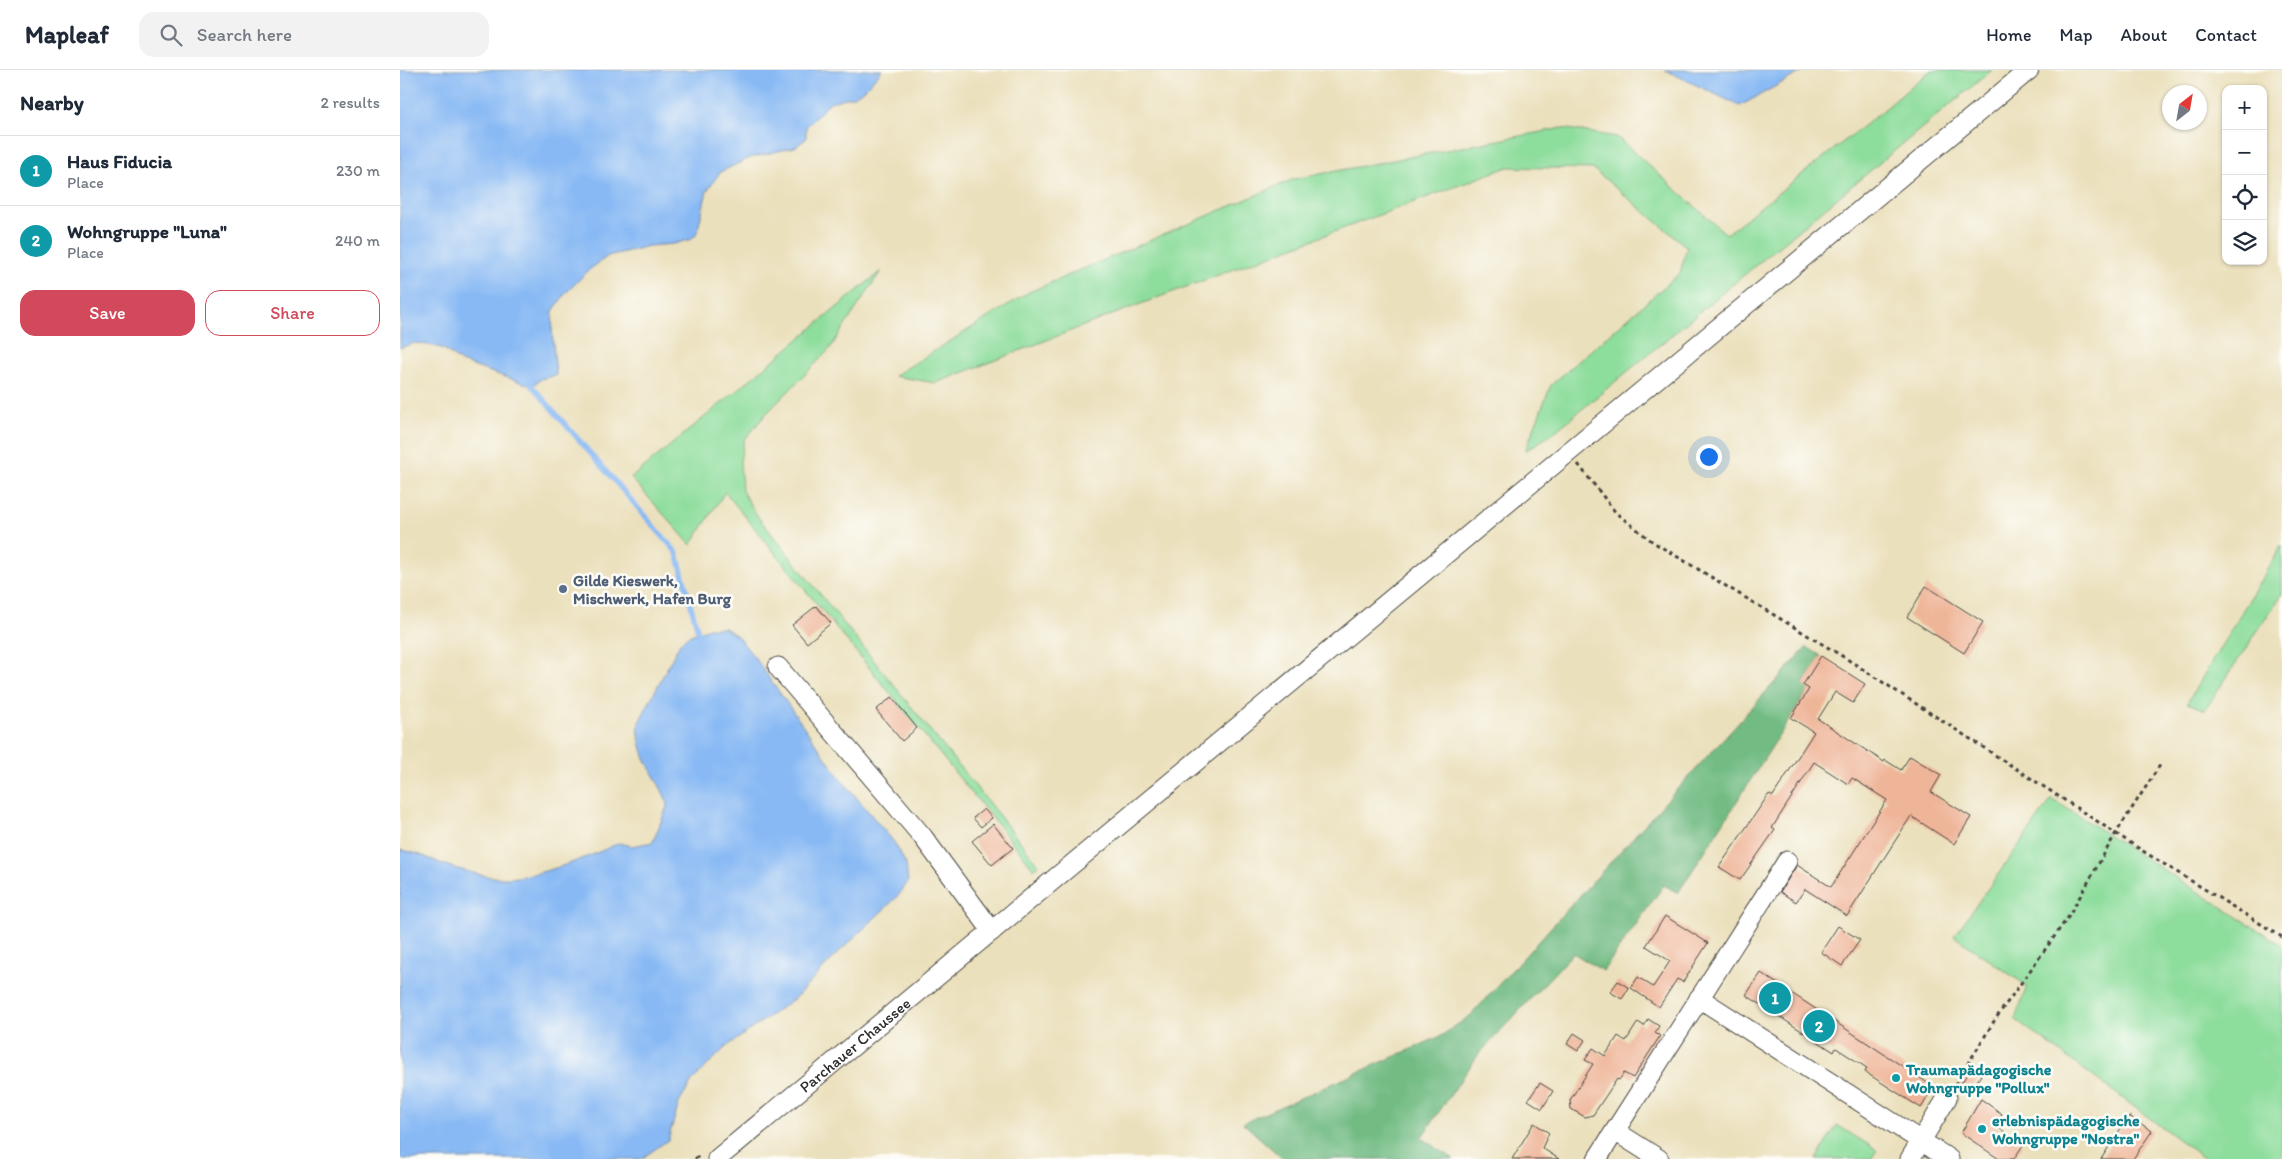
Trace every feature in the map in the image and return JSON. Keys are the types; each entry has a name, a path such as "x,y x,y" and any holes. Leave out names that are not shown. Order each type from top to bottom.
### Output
{"street":[{"name":"Parchauer Chaussee","path":"718,1159 2029,70"},
{"path":"778,667 923,837 992,931"},
{"path":"1596,1159 1787,861"},
{"path":"1699,998 1949,1159"},
{"path":"1910,1159 1947,1098"},
{"path":"1615,1131 1659,1159"}],"path":[{"path":"1569,452 1616,513 1653,542 1855,664 2116,833 2282,937"},
{"path":"1947,1098 1996,1018 2069,916 2116,833 2162,762"}],"green space":[{"path":"1931,70 1992,70 1552,434 1525,451 1551,385 1680,273 1687,247 1593,169 1508,167 1130,308 936,383 894,376 1029,292 1294,179 1562,128 1617,137 1726,234 1880,113"},
{"path":"881,271 829,350 765,415 744,440 740,461 742,491 758,517 1039,865 1034,869 725,492 691,545 631,478"},
{"path":"2282,545 2282,594 2205,710 2187,703"},
{"path":"1807,647 1821,656 1803,684 1809,689 1678,893 1664,885 1603,971 1573,953 1478,1055 1421,1138 1454,1159 1283,1159 1243,1123 1441,1036 1471,1015"},
{"path":"2052,799 2282,945 2282,1159 2205,1159 2015,1019 2027,986 1954,936"},
{"path":"1837,1125 1877,1150 1871,1159 1816,1159"}],"water":[{"path":"400,70 882,70 866,88 854,96 830,102 806,127 806,139 795,147 750,158 720,172 707,191 697,233 692,239 674,244 649,246 608,256 589,270 565,294 553,311 552,330 556,375 541,379 532,386 461,362 444,349 435,346 415,343 400,348"},
{"path":"1665,70 1805,70 1740,106"},
{"path":"709,628 725,628 737,636 755,658 841,779 894,842 906,864 908,882 898,896 840,951 795,998 726,1047 693,1080 679,1103 668,1140 641,1159 400,1159 400,850 415,853 470,872 490,877 510,878 566,865 619,843 632,846 653,842 668,804 644,755 639,734 639,722 680,643 688,636"}],"building":[{"path":"1926,586 1983,622 1964,653 1907,617"},
{"path":"816,606 831,623 807,643 792,625"},
{"path":"1821,656 1865,684 1853,703 1835,692 1818,719 1884,762 1885,760 1901,770 1910,756 1941,775 1931,792 1971,817 1954,844 1911,816 1847,916 1805,889 1796,902 1780,892 1797,865 1831,887 1887,800 1852,778 1848,784 1814,762 1772,828 1775,830 1740,880 1719,867 1769,794 1773,796 1814,732 1791,718 1809,689 1803,685"},
{"path":"892,697 917,728 902,741 876,710"},
{"path":"984,809 992,818 981,827 973,818"},
{"path":"993,824 1013,848 992,865 972,841"},
{"path":"1665,916 1708,943 1683,982 1677,979 1659,1007 1631,988 1638,977 1653,987 1670,961 1646,946"},
{"path":"1838,926 1860,940 1842,966 1821,952"},
{"path":"1761,973 1934,1087 1921,1108 1865,1072 1867,1068 1836,1048 1834,1052 1746,995"},
{"path":"1618,981 1629,988 1622,999 1610,992"},
{"path":"1648,1019 1659,1026 1655,1033 1660,1036 1633,1078 1624,1073 1619,1080 1617,1079 1593,1115 1585,1117 1571,1109 1570,1100 1593,1064 1585,1060 1593,1048 1605,1056 1618,1036 1626,1041 1638,1022 1644,1026"},
{"path":"1574,1033 1585,1040 1578,1051 1567,1044"},
{"path":"1971,1068 1981,1075 1970,1092 1960,1085"},
{"path":"1540,1083 1553,1091 1542,1109 1528,1100"},
{"name":"erlebnispädagogische Wohngruppe \"Nostra\"","path":"1981,1099 2002,1114 1995,1125 2023,1145 2014,1159 1999,1159 1961,1133"},
{"path":"2129,1116 2152,1131 2133,1159 2101,1159"},
{"path":"1534,1123 1549,1133 1542,1148 1559,1159 1512,1159"}],"waterway":[{"path":"532,386 677,553 698,632"}],"place":[{"name":"Gilde Kieswerk, Mischwerk, Hafen Burg","path":"563,589"},
{"name":"Haus Fiducia","path":"1775,998"},
{"name":"Wohngruppe \"Luna\"","path":"1819,1026"},
{"name":"Traumapädagogische Wohngruppe \"Pollux\"","path":"1896,1078"},
{"name":"erlebnispädagogische Wohngruppe \"Nostra\"","path":"1982,1129"}]}
